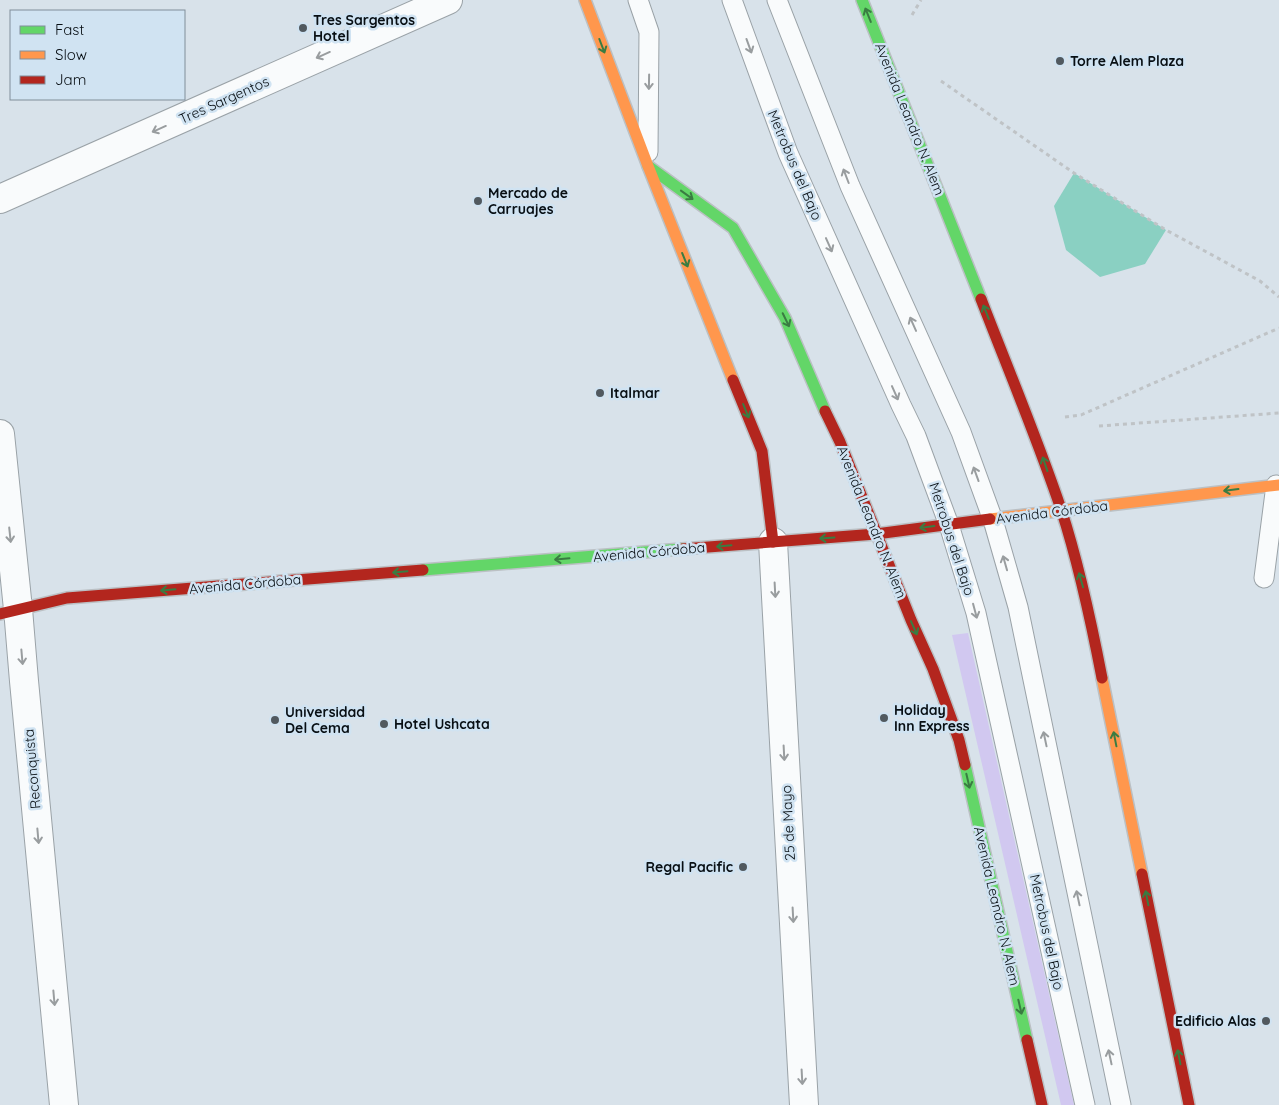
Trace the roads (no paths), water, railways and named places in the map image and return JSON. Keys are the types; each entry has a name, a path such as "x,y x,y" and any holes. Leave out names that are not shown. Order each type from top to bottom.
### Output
{"main road":[{"path":"585,0 648,166 762,451 773,542"},
{"name":"Avenida Leandro N. Alem","path":"862,0 1030,422 1061,510 1086,598 1189,1105"},
{"name":"Avenida Leandro N. Alem","path":"648,166 733,228 785,318 840,442 911,620 933,669 959,740 1042,1105"},
{"name":"Avenida Córdoba","path":"6,607 67,598 876,534 1277,485"}],"street":[{"name":"Tres Sargentos","path":"0,198 448,0"},
{"name":"Reconquista","path":"0,434 6,607 24,681 64,1105"},
{"name":"25 de Mayo","path":"773,542 804,1105"}],"lane":[{"path":"638,0 650,32 648,166"},
{"name":"Metrobus del Bajo","path":"732,0 788,153 916,436 949,525 976,613 1085,1105"},
{"path":"777,0 850,186 961,432 993,520 1018,607 1120,1105"},
{"path":"1264,578 1277,485"}],"place":[{"name":"Tres Sargentos Hotel","path":"303,28"},
{"name":"Torre Alem Plaza","path":"1060,61"},
{"name":"Mercado de Carruajes","path":"478,201"},
{"name":"Italmar","path":"600,393"},
{"name":"Holiday Inn Express","path":"884,718"},
{"name":"Universidad Del Cema","path":"275,720"},
{"name":"Hotel Ushcata","path":"384,724"},
{"name":"Regal Pacific","path":"743,867"},
{"name":"Edificio Alas","path":"1266,1021"}]}
